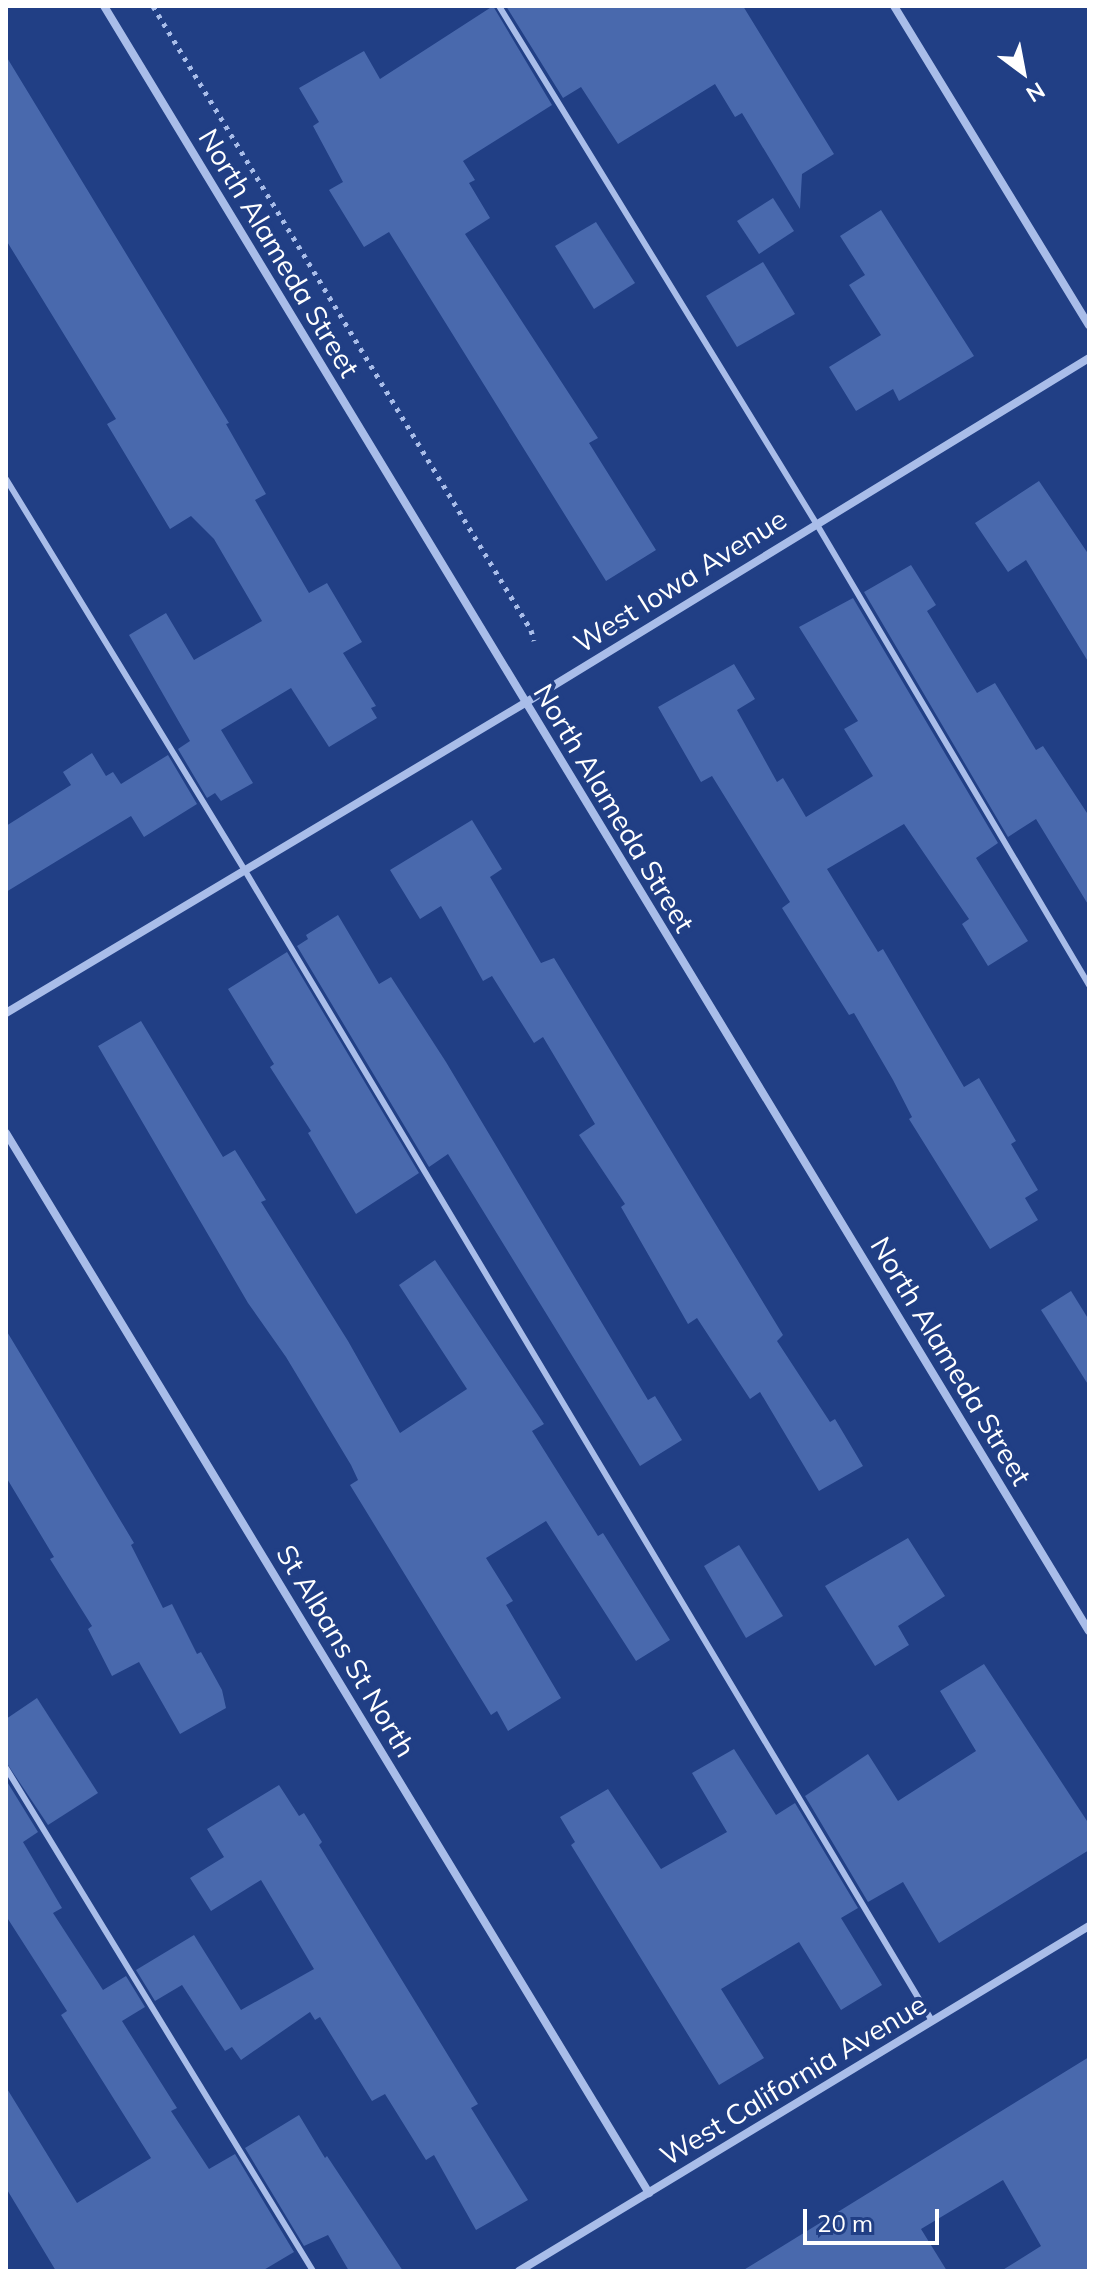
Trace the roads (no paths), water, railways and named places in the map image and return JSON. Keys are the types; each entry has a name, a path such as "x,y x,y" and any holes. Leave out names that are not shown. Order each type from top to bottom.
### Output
{"street":[{"name":"North Alameda Street","path":"104,6 1089,1631"},
{"path":"894,6 1089,325"},
{"name":"West Iowa Avenue","path":"6,1013 525,703 1089,358"},
{"name":"St Albans St North","path":"6,1133 649,2193"},
{"name":"West California Avenue","path":"519,2271 1089,1926"}],"lane":[{"path":"499,6 816,523 1089,985"},
{"path":"6,479 244,869 932,2021"},
{"path":"6,1768 313,2271"}]}
